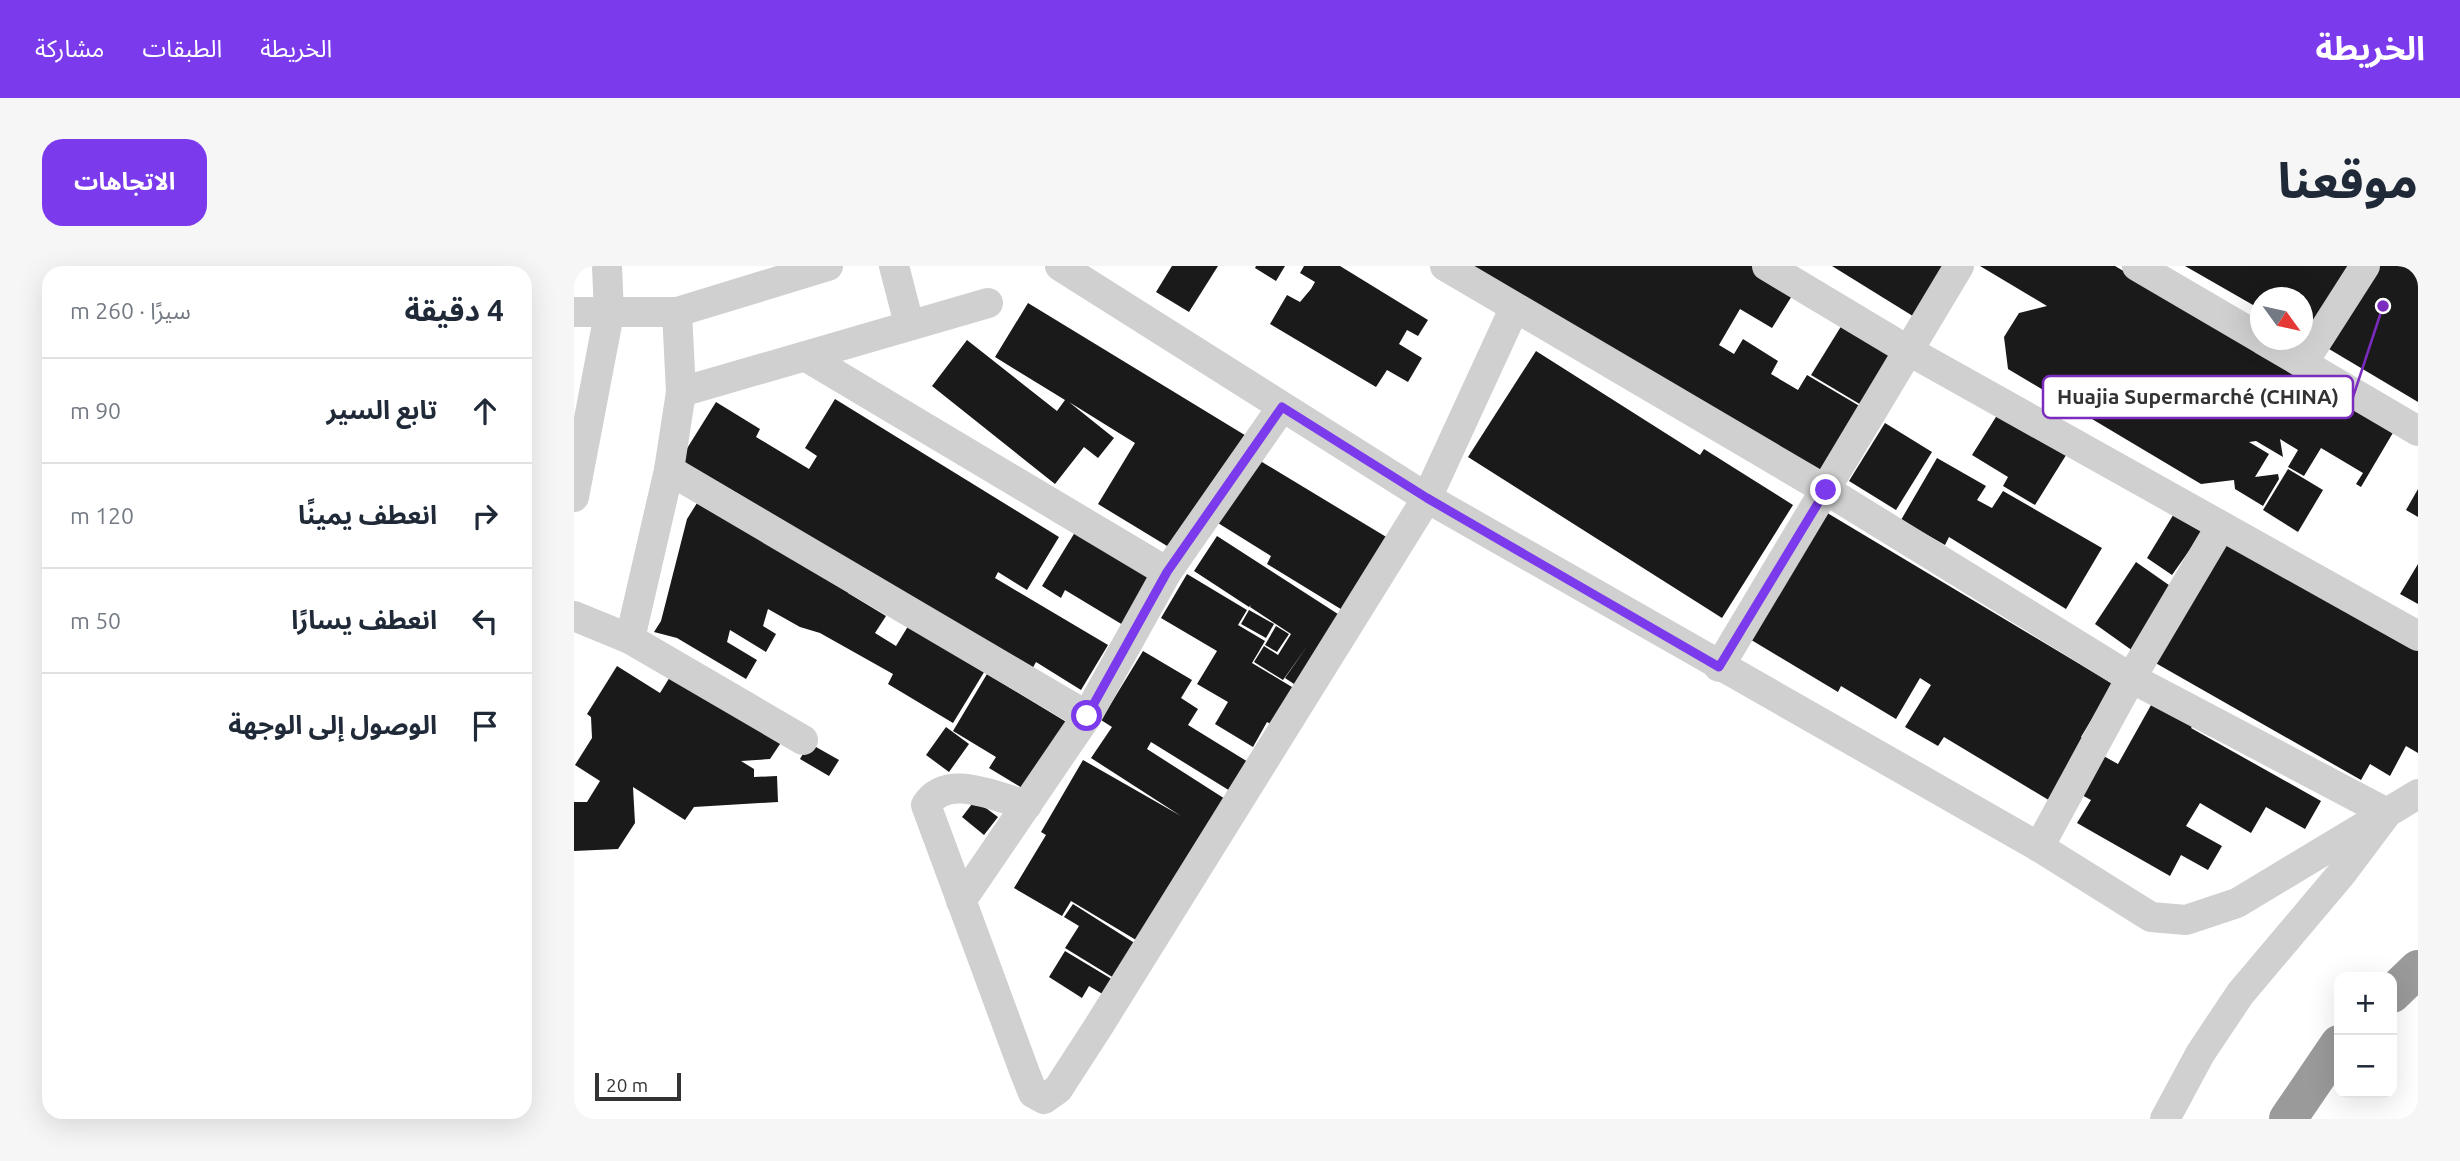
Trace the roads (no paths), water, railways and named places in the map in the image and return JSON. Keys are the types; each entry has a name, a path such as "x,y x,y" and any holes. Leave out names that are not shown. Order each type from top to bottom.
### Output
{"highway":[{"path":"2397,989 2418,969"},
{"path":"2288,1119 2334,1051"}],"street":[{"path":"574,497 609,314 607,266"},
{"path":"574,312 677,312 757,276 828,266"},
{"path":"894,266 909,324"},
{"path":"1060,266 1427,498 1719,667 2039,847 2151,917 2186,919 2237,903 2418,794"},
{"path":"1445,266 1826,490 2131,678 2387,813"},
{"path":"1767,266 1909,351 2418,636"},
{"path":"1719,667 1959,266"},
{"path":"2137,266 2250,332"},
{"path":"2304,363 2364,266"},
{"path":"681,392 989,303"},
{"path":"1027,804 951,786 933,794 926,805 1033,1093 1044,1099 1058,1089 1100,1024 1427,498 1514,309"},
{"path":"630,639 669,470 681,392 677,312"},
{"path":"2281,350 2418,431"},
{"path":"805,356 1167,572"},
{"path":"961,901 1087,716 1167,572 1282,407"},
{"path":"669,470 1087,716"},
{"path":"2039,847 2131,678 2221,526"},
{"path":"574,616 630,639 803,740"},
{"path":"2165,1119 2200,1054 2240,994 2342,873 2387,813"}],"place":[{"name":"Huajia Supermarché (CHINA)","path":"2383,306"}]}
